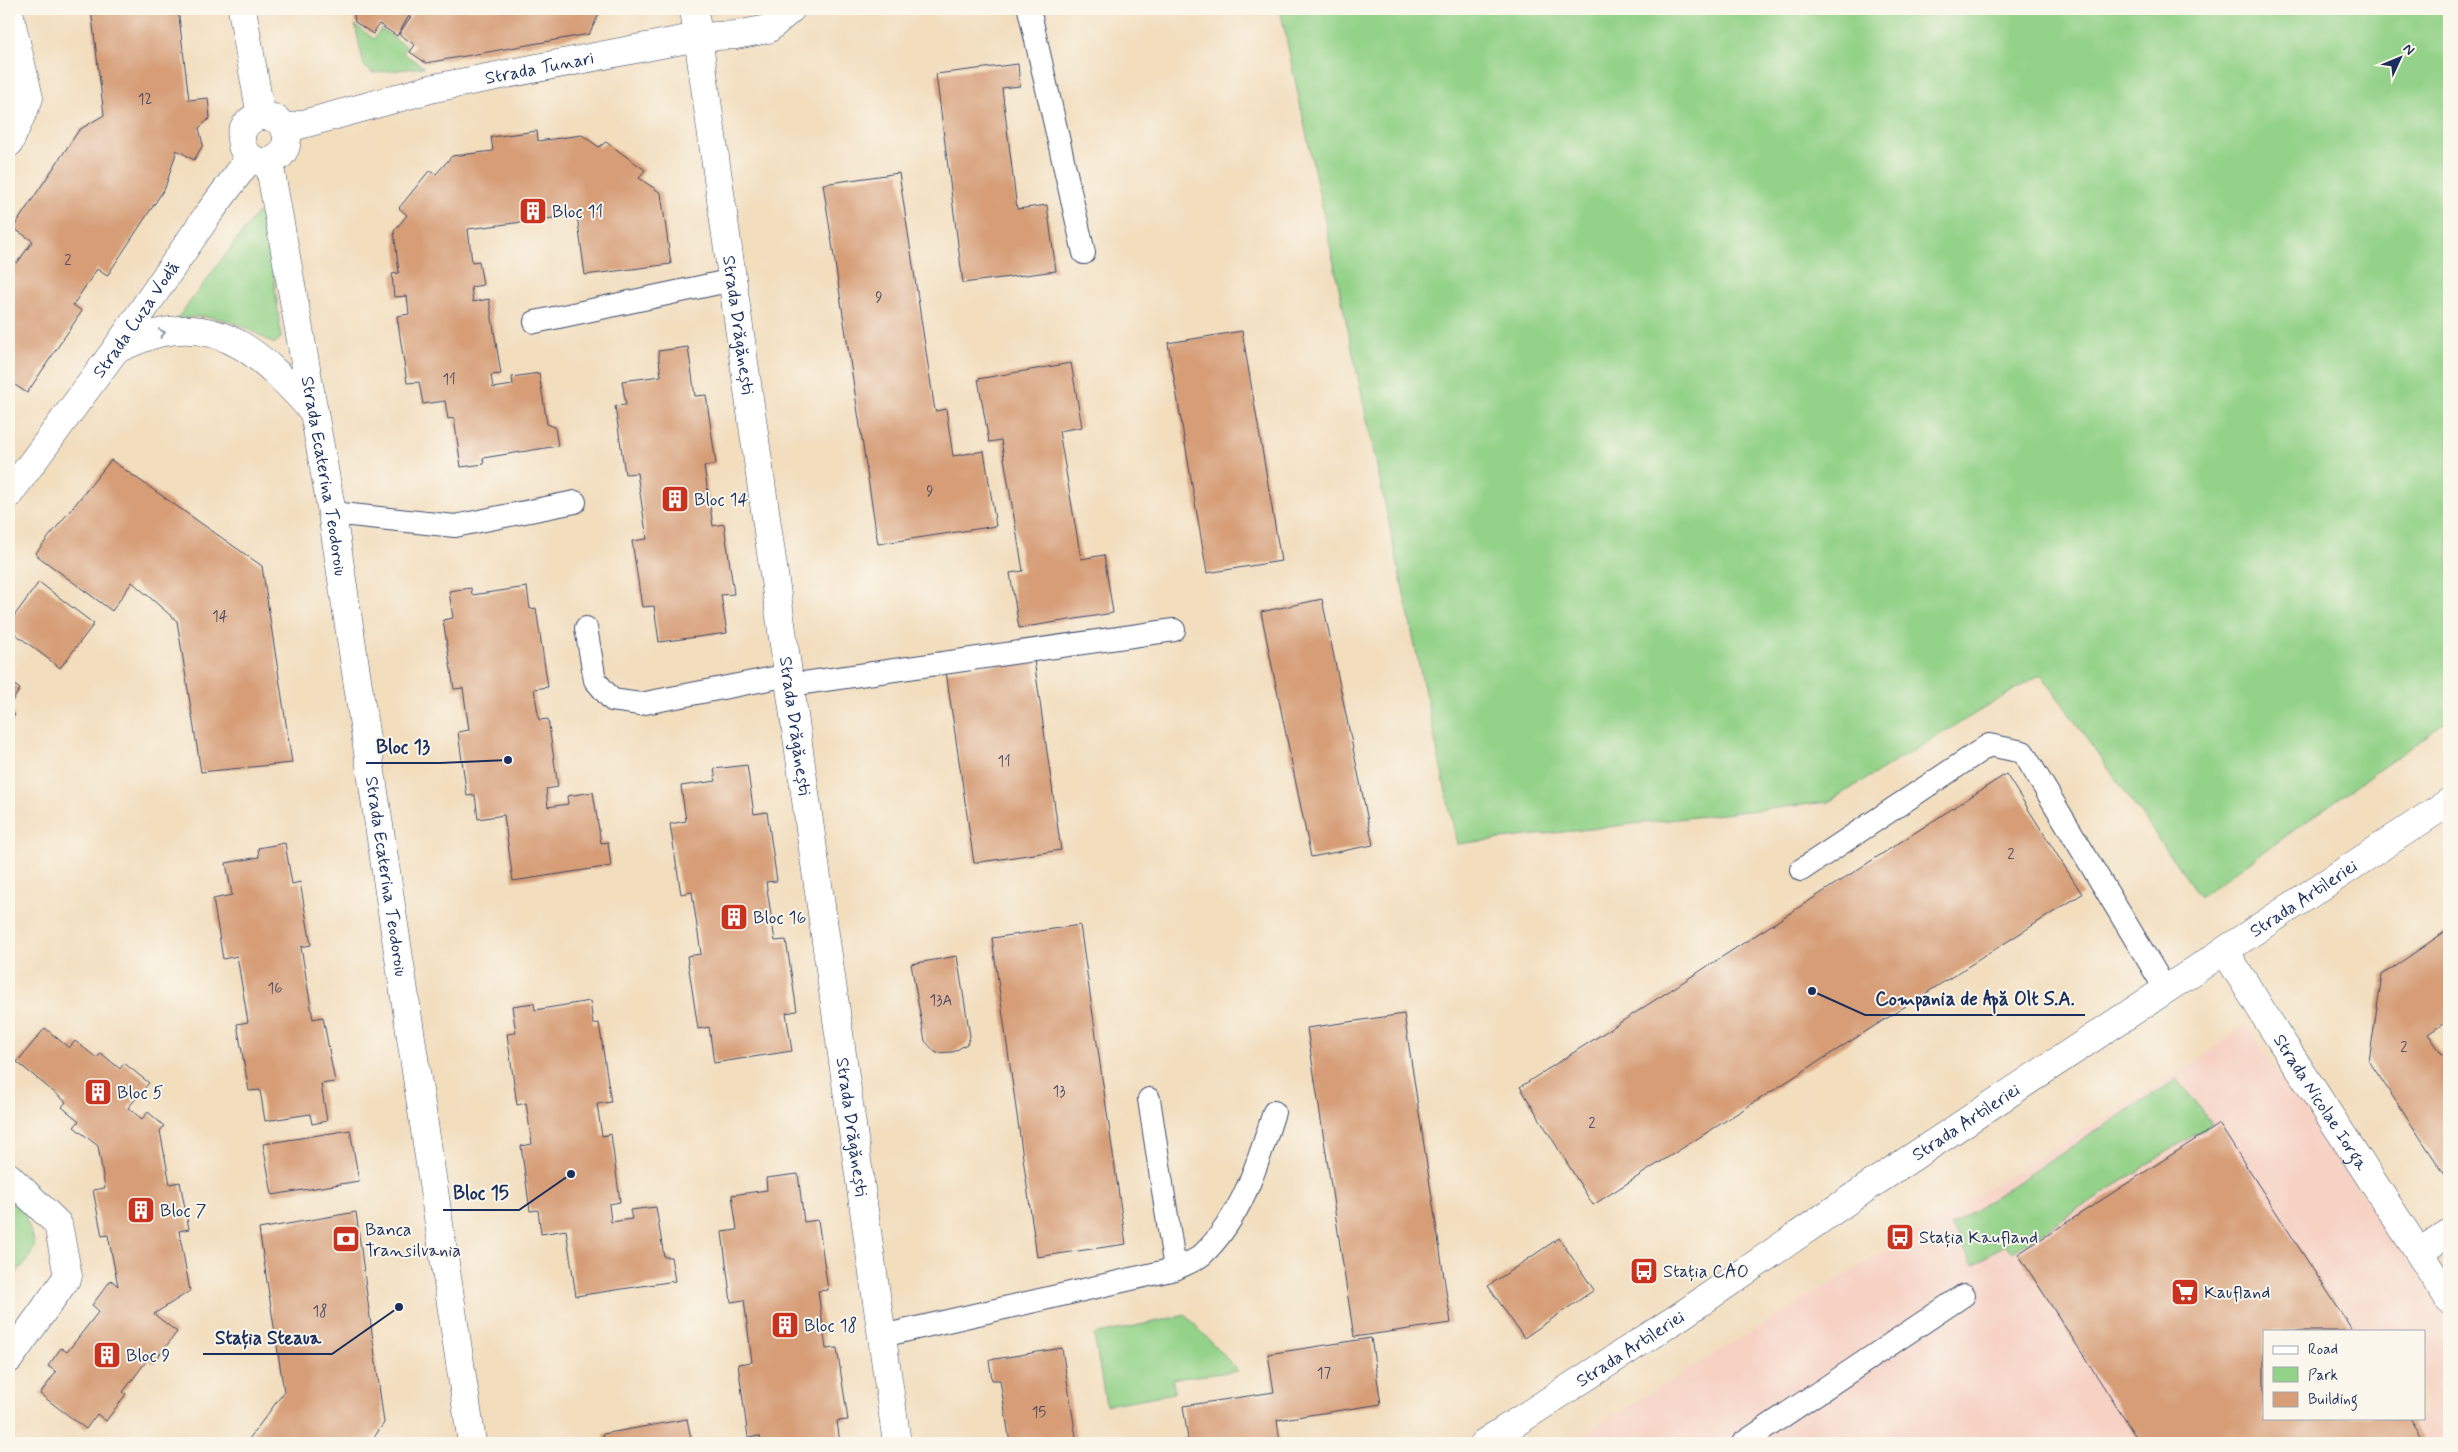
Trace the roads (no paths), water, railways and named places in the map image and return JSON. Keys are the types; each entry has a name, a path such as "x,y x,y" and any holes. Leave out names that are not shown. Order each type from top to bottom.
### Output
{"street":[{"path":"242,9 261,116"},
{"name":"Strada Drăgănești","path":"694,9 897,1443"},
{"name":"Strada Tunari","path":"285,129 434,88 698,37 736,35 768,28 791,9"},
{"path":"9,12 29,98 9,143"},
{"path":"261,116 275,119 285,129 288,136 285,150 276,160 259,160 242,146 241,133 249,121 261,116"},
{"name":"Strada Cuza Vodă","path":"13,481 116,349 209,213 259,160"},
{"name":"Strada Ecaterina Teodoroiu","path":"259,160 314,412 332,513 472,1443"},
{"path":"116,349 160,333 199,330 236,341 270,365 314,412"},
{"name":"Strada Artileriei","path":"1497,1440 1872,1184 2449,802"},
{"name":"Strada Nicolae Iorga","path":"2225,951 2265,1016 2449,1299"},
{"path":"9,1177 58,1224 68,1276 9,1359"},
{"path":"2419,1252 2449,1233"}],"lane":[{"path":"1029,9 1084,253"},
{"path":"535,322 733,280"},
{"path":"332,513 456,526 576,502"},
{"path":"586,628 595,680 612,700 640,704 789,680 1174,630"},
{"path":"1801,870 1989,745 2023,752 2166,990"},
{"path":"1149,1099 1175,1269"},
{"path":"882,1336 1175,1269 1201,1256 1227,1224 1253,1178 1274,1112"},
{"path":"1742,1443 1964,1295"}],"place":[{"name":"Bloc 11","path":"533,211"},
{"name":"Bloc 14","path":"675,499"},
{"name":"Bloc 13","path":"508,760"},
{"name":"Bloc 16","path":"734,917"},
{"name":"Compania de Apă Olt S.A.","path":"1812,991"},
{"name":"Bloc 5","path":"98,1092"},
{"name":"Bloc 15","path":"571,1174"},
{"name":"Bloc 7","path":"141,1210"},
{"name":"Stația Kaufland","path":"1900,1237"},
{"name":"Banca Transilvania","path":"346,1239"},
{"name":"Stația CAO","path":"1644,1271"},
{"name":"Kaufland","path":"2185,1292"},
{"name":"Stația Steaua","path":"399,1307"},
{"name":"Bloc 18","path":"785,1325"},
{"name":"Bloc 9","path":"107,1355"}]}
